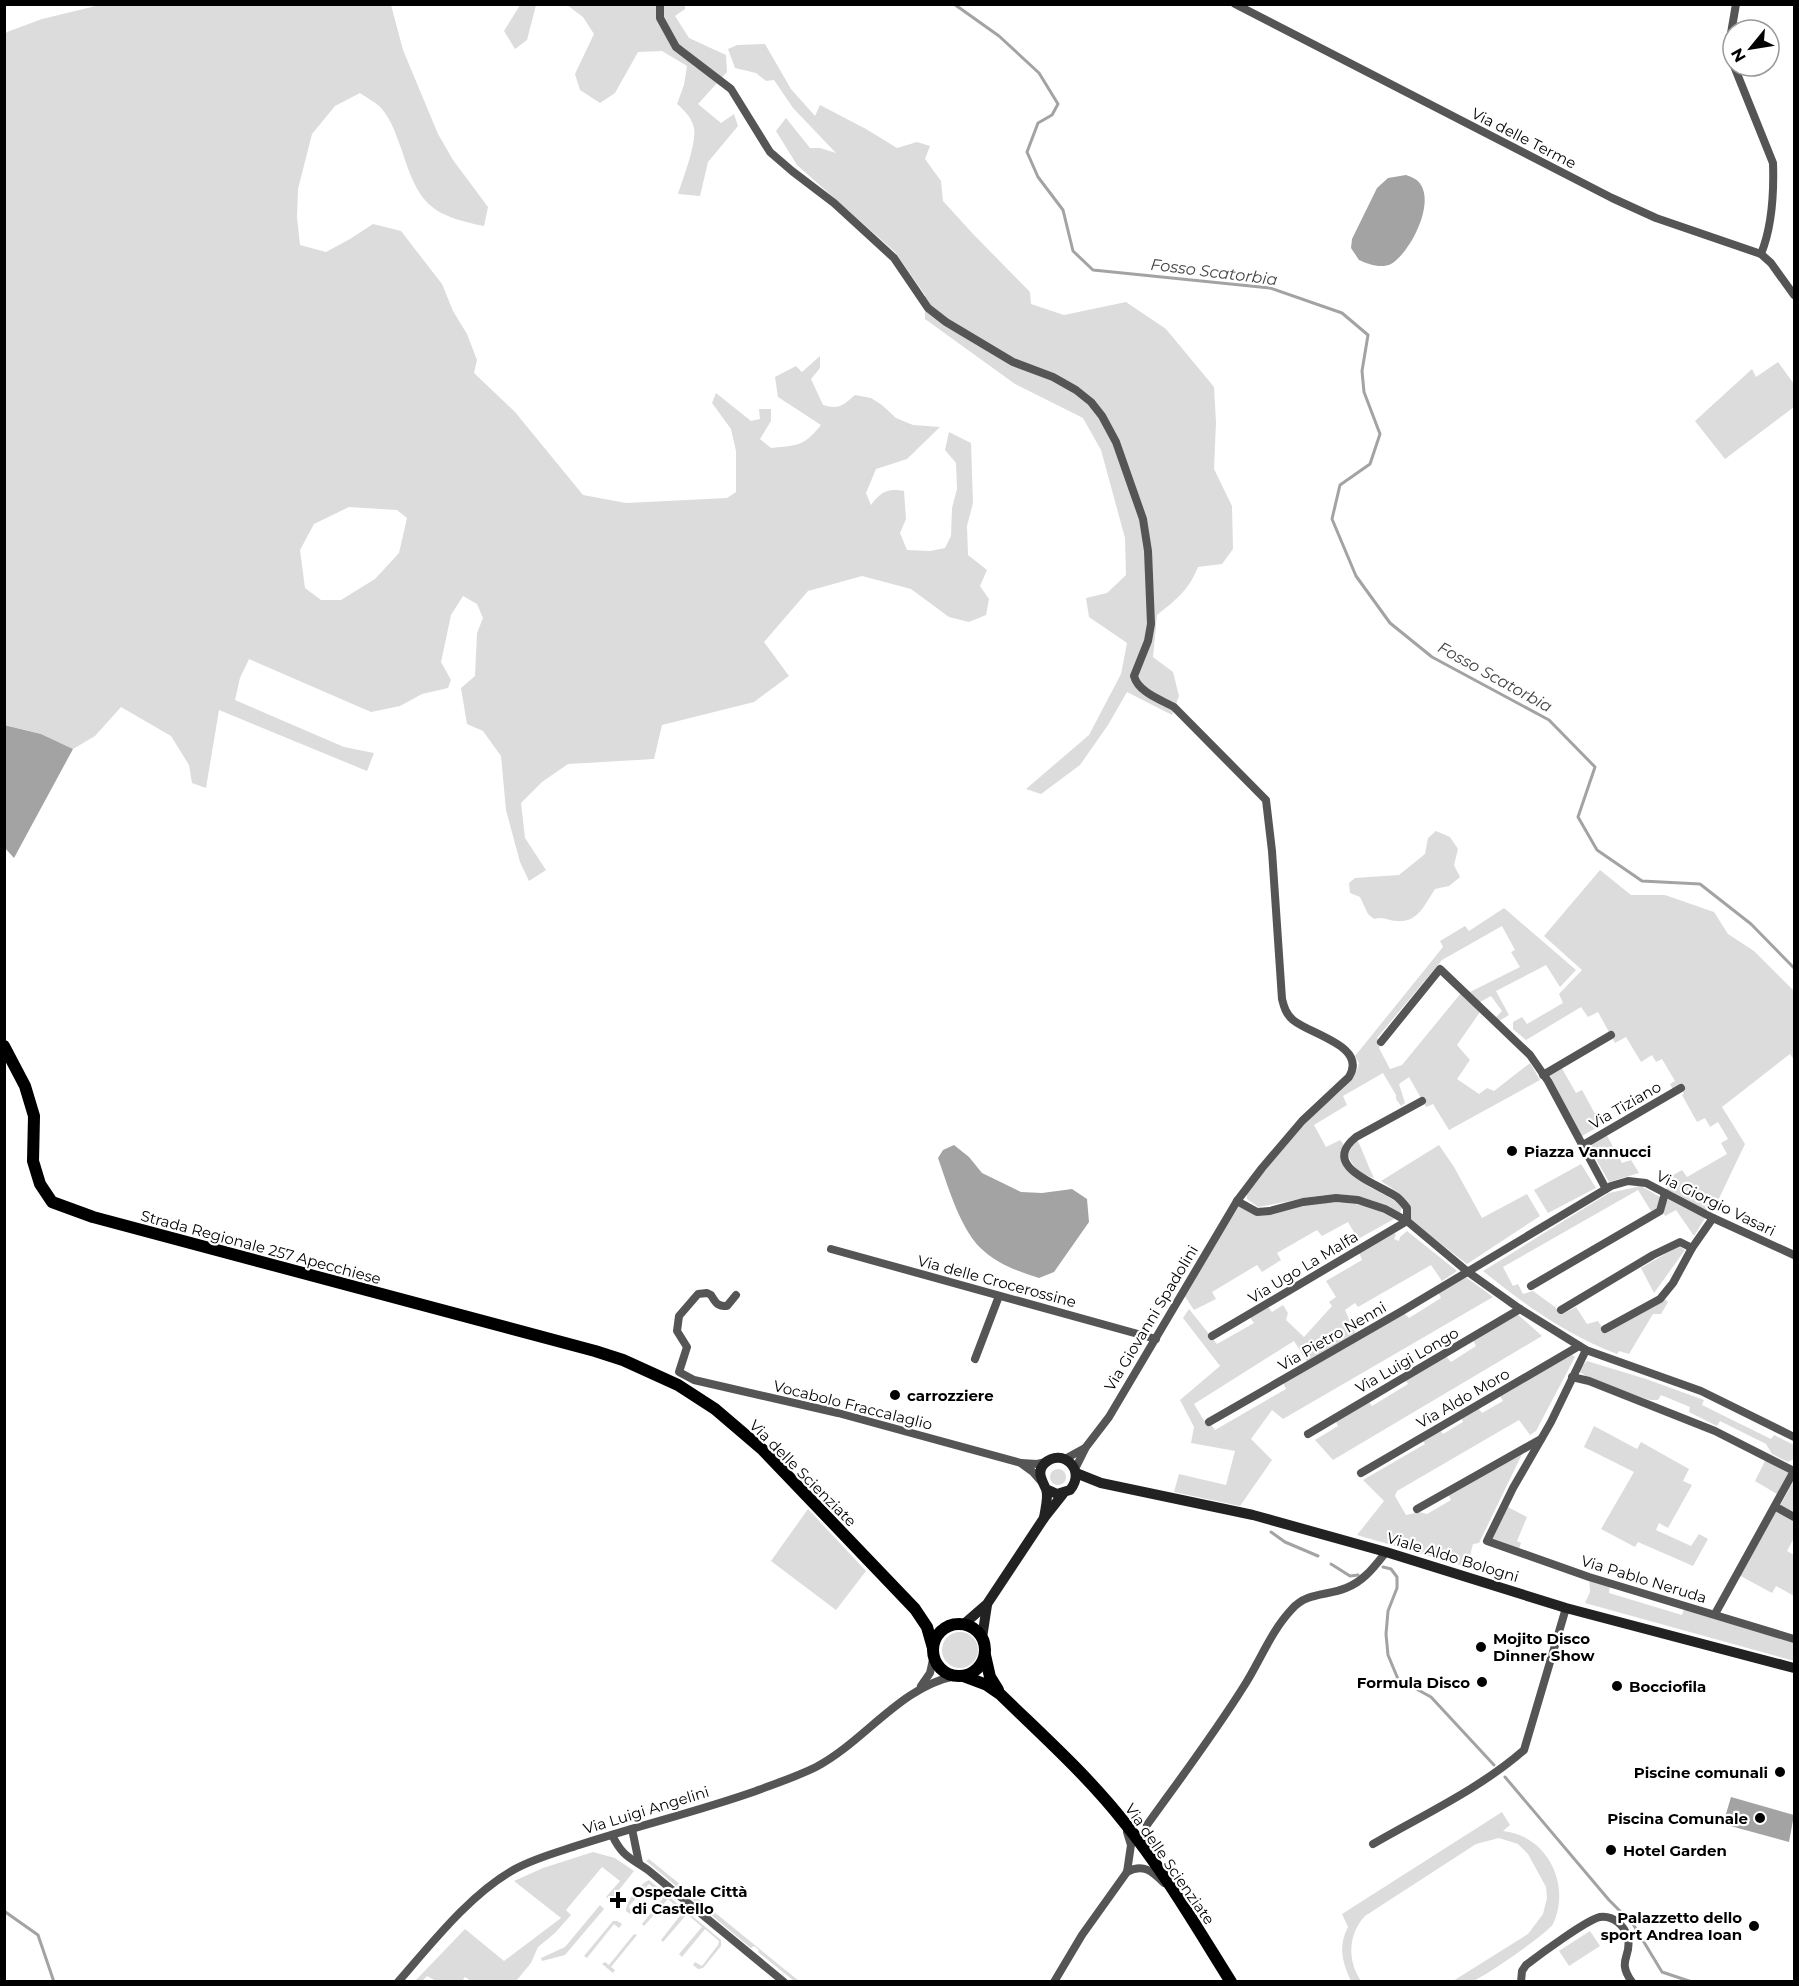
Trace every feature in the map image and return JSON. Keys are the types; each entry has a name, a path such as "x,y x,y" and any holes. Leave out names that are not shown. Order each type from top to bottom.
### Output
{"main road":[{"name":"Strada Regionale 257 Apecchiese","path":"4,1046 25,1086 34,1116 33,1161 40,1184 52,1202 93,1217 624,1360"},
{"name":"Via delle Scienziate","path":"624,1360 678,1385 715,1409 763,1449 915,1609 927,1627 934,1651"},
{"path":"958,1624 975,1629 985,1646 985,1655 978,1669 959,1676 941,1669 934,1651 940,1633 987,1604 1044,1518 1076,1482 1076,1471 1065,1459 1053,1458 1047,1461 1041,1470 1044,1518"},
{"name":"Viale Aldo Bologni","path":"1076,1471 1101,1483 1253,1515 1386,1552 1566,1608 1794,1668"},
{"name":"Viale Aldo Bologni","path":"1067,1492 1085,1485 1101,1483"},
{"path":"1043,1485 1051,1493 1067,1492"},
{"path":"982,1638 987,1604"},
{"name":"Via delle Scienziate","path":"915,1609 932,1620 958,1624"},
{"name":"Via delle Scienziate","path":"985,1655 990,1677 1000,1694"},
{"name":"Via delle Scienziate","path":"959,1676 987,1685 1000,1694 1066,1758 1111,1806 1145,1850 1231,1982"}],"street":[{"name":"Via Giovanni Spadolini","path":"660,4 660,18 676,47 731,89 770,152 834,203 894,258 928,308 946,322 1012,362 1053,377 1076,390 1091,402 1102,416 1116,442 1143,519 1150,567 1151,624 1148,641 1134,676 1136,682 1181,713 1266,800 1272,851 1282,999 1286,1012 1293,1020 1340,1046 1349,1053 1354,1061 1354,1069 1349,1077 1302,1121 1262,1168 1238,1201 1109,1417 1086,1447 1076,1471"},
{"name":"Via delle Terme","path":"1235,4 1612,198 1656,218 1761,254 1771,263 1794,295"},
{"path":"1739,78 1773,163 1768,230 1761,254"},
{"path":"1382,1042 1440,969 1530,1055 1606,1189"},
{"path":"1543,1075 1611,1035"},
{"name":"Via Tiziano","path":"1583,1145 1682,1088"},
{"path":"1407,1221 1407,1208 1398,1198 1361,1178 1347,1165 1345,1154 1348,1144 1356,1137 1422,1101"},
{"name":"Via Giorgio Vasari","path":"1468,1272 1606,1189 1628,1181 1646,1183 1794,1256"},
{"path":"1532,1286 1660,1211 1665,1193"},
{"path":"1238,1201 1257,1212 1319,1199 1358,1200 1385,1209 1407,1221 1468,1272 1520,1309 1582,1348 1701,1391 1794,1437"},
{"path":"1605,1329 1660,1299 1673,1283 1692,1248 1713,1218"},
{"name":"Via Ugo La Malfa","path":"1212,1336 1407,1221"},
{"path":"1561,1310 1653,1255 1680,1242 1692,1248"},
{"name":"Via delle Crocerossine","path":"831,1249 1156,1339"},
{"name":"Via Pietro Nenni","path":"1209,1422 1468,1272"},
{"name":"Vocabolo Fraccalaglio","path":"736,1295 727,1306 721,1306 716,1304 711,1295 702,1292 679,1316 677,1331 687,1347 679,1372 694,1380 838,1413 1021,1463"},
{"path":"975,1359 999,1296"},
{"name":"Via Luigi Longo","path":"1308,1434 1520,1309"},
{"path":"1417,1509 1541,1439 1572,1377 1582,1348"},
{"name":"Via Aldo Moro","path":"1361,1473 1582,1348"},
{"path":"1572,1377 1589,1381 1715,1431 1794,1471 1776,1507 1714,1614"},
{"name":"Via Pablo Neruda","path":"1541,1439 1513,1488 1487,1541 1589,1577 1794,1638"},
{"name":"Via Giovanni Spadolini","path":"1065,1459 1086,1447"},
{"path":"1021,1463 1036,1464 1047,1461"},
{"path":"1021,1463 1033,1472 1043,1485"},
{"path":"1776,1507 1794,1517"},
{"path":"1147,1825 1243,1688 1288,1612 1308,1597 1338,1591 1358,1582 1367,1575 1386,1552"},
{"path":"1373,1844 1487,1778 1509,1764 1524,1750 1566,1608"},
{"name":"Via Luigi Angelini","path":"920,1688 930,1673 934,1651"},
{"name":"Via Luigi Angelini","path":"398,1982 452,1921 497,1880 534,1860 710,1807 815,1767 836,1755 920,1688 941,1679 959,1676"},
{"path":"1054,1982 1082,1935 1127,1872 1131,1845 1127,1831 1111,1806"},
{"path":"632,1829 639,1863"},
{"path":"612,1835 620,1851 639,1863 784,1982"},
{"path":"1127,1872 1140,1867 1150,1871 1183,1906"},
{"path":"1521,1982 1522,1971 1526,1965 1590,1921 1602,1917 1619,1923 1627,1935 1628,1949 1624,1965 1632,1982"}],"shaded area":[{"path":"100,5 391,5 403,50 438,134 453,160 488,207 484,226 450,217 429,204 414,183 389,119 380,107 360,93 335,106 312,134 298,189 297,217 300,245 326,252 373,224 401,231 442,284 477,360 474,373 515,412 583,495 626,503 727,498 736,492 736,451 731,429 712,403 716,393 751,421 760,419 759,409 771,409 771,421 760,439 771,448 799,444 821,425 778,397 775,377 796,366 802,372 820,356 820,368 811,379 823,405 841,406 855,395 871,398 896,418 913,425 940,427 907,459 876,469 866,493 871,505 885,492 904,491 906,519 900,533 907,550 930,551 945,548 951,536 952,508 957,489 956,463 945,450 949,432 971,443 973,503 967,526 968,555 987,570 980,586 989,599 986,615 969,622 949,617 911,589 862,576 808,591 764,642 789,676 754,702 662,725 654,759 568,764 542,782 521,803 525,838 546,870 529,881 520,862 506,810 501,756 483,731 467,724 461,688 475,676 477,633 483,618 477,604 463,596 451,615 441,662 451,680 448,688 422,694 400,706 371,712 249,659 240,678 235,700 344,747 374,753 367,771 219,710 206,788 192,783 189,765 171,736 121,707 95,736 73,749 41,734 5,725 4,36 7,32 42,19","holes":["349,507 397,510 407,518 399,553 375,579 341,600 321,600 305,588 300,550 314,524"]},
{"path":"520,5 536,5 527,40 515,49 504,31"},
{"path":"567,5 685,5 685,9 675,16 689,38 726,55 727,72 698,104 721,123 734,114 738,126 708,162 700,196 678,194 689,161 694,134 691,121 677,104 684,85 687,66 662,51 638,52 615,93 600,103 580,90 575,74 594,34 583,17"},
{"path":"765,44 791,89 815,116 820,105 897,148 917,142 930,146 925,159 941,181 943,201 1030,292 1031,304 1064,315 1126,302 1166,329 1214,387 1216,422 1214,469 1232,506 1233,549 1222,564 1198,567 1181,594 1157,615 1153,657 1173,672 1179,696 1172,715 1127,692 1108,725 1080,765 1041,794 1026,789 1089,735 1121,674 1127,643 1089,617 1086,598 1107,593 1126,575 1125,538 1101,450 1083,418 1015,384 925,319 925,295 895,252 797,165 776,131 786,118 810,148 820,148 836,153 793,108 774,80 766,81 756,73 735,68 728,49 737,45"},
{"path":"1406,175 1418,181 1424,194 1422,216 1412,240 1406,250 1391,264 1379,266 1359,260 1351,248 1352,239 1377,188 1388,178"},
{"path":"1778,362 1794,384 1794,407 1725,459 1695,421 1752,369 1756,377"},
{"path":"4,725 41,734 73,749 14,858 5,848"},
{"path":"1436,831 1450,837 1458,849 1454,865 1460,877 1449,886 1435,889 1416,916 1410,919 1397,921 1374,919 1368,914 1360,897 1350,893 1349,883 1355,878 1399,875 1425,854 1428,838"},
{"path":"1600,870 1631,895 1665,895 1714,912 1728,934 1754,951 1794,991 1794,1060 1790,1054 1722,1107 1745,1144 1712,1213 1668,1190 1663,1181 1682,1170 1687,1177 1727,1154 1721,1143 1728,1139 1718,1122 1710,1127 1705,1118 1697,1122 1682,1095 1684,1094 1682,1088 1674,1092 1670,1084 1675,1081 1662,1059 1656,1062 1652,1055 1641,1062 1626,1037 1615,1043 1598,1012 1588,1017 1581,1007 1526,1040 1513,1029 1513,1022 1522,1017 1527,1024 1563,1003 1559,994 1582,970 1544,936"},
{"path":"1504,908 1576,970 1560,987 1546,965 1496,991 1509,1015 1499,1021 1496,1017 1502,1011 1491,996 1480,1002 1470,992 1520,967 1511,952 1515,950 1502,926 1442,960 1377,1038 1381,1042 1379,1048 1390,1069 1402,1065 1461,993 1480,1012 1457,1045 1470,1060 1457,1079 1479,1094 1487,1088 1494,1091 1530,1063 1540,1080 1449,1130 1433,1104 1426,1107 1409,1077 1399,1084 1405,1103 1401,1106 1383,1073 1343,1096 1347,1105 1314,1125 1326,1147 1340,1140 1344,1145 1342,1157 1345,1167 1361,1182 1394,1200 1402,1207 1400,1213 1380,1203 1346,1195 1314,1196 1258,1207 1247,1199 1247,1192 1303,1124 1351,1080 1359,1063 1355,1056 1443,947 1440,941 1465,926 1469,931"},
{"path":"1560,1065 1576,1093 1582,1090 1601,1125 1582,1136 1548,1072"},
{"path":"1605,1132 1622,1163 1631,1160 1639,1173 1609,1182 1587,1143"},
{"path":"1356,1137 1374,1178 1358,1170 1348,1155"},
{"path":"954,1145 969,1157 982,1173 1021,1192 1042,1193 1072,1189 1087,1199 1089,1222 1054,1272 1039,1278 1010,1268 976,1244 956,1208 938,1158 943,1150"},
{"path":"1439,1145 1482,1218 1527,1194 1540,1216 1467,1264 1410,1220 1408,1206 1402,1196 1381,1181"},
{"path":"1581,1164 1596,1188 1548,1213 1534,1190"},
{"path":"1641,1186 1660,1197 1658,1208 1651,1211 1638,1190 1503,1267 1513,1286 1518,1284 1523,1294 1533,1291 1555,1307 1560,1315 1576,1307 1587,1324 1598,1321 1605,1332 1665,1299 1668,1302 1661,1314 1653,1314 1629,1354 1619,1351 1617,1354 1581,1338 1531,1307 1483,1271 1609,1193"},
{"path":"1667,1199 1705,1218 1694,1236 1676,1210 1665,1216 1663,1212"},
{"path":"1319,1202 1367,1206 1394,1219 1358,1239 1348,1222 1322,1236 1317,1230 1277,1253 1281,1260 1262,1272 1257,1265 1212,1292 1216,1299 1194,1310 1184,1295 1239,1206 1256,1215"},
{"path":"1392,1230 1396,1235 1394,1239 1399,1241 1407,1231 1457,1271 1442,1281 1431,1265 1358,1307 1355,1303 1345,1310 1357,1337 1402,1311 1409,1318 1441,1298 1437,1290 1463,1275 1493,1297 1283,1419 1272,1410 1251,1439 1272,1460 1240,1506 1174,1492 1179,1474 1226,1485 1235,1451 1191,1443 1194,1427 1180,1400 1220,1366 1183,1318 1189,1309 1217,1344 1254,1323 1248,1315 1266,1304 1272,1312 1283,1305 1288,1313 1286,1320 1304,1337 1332,1306 1329,1302 1336,1297 1326,1281 1362,1260 1358,1250","holes":["1294,1341 1309,1365 1282,1380 1286,1389 1215,1430 1209,1422 1206,1424 1194,1404"]},
{"path":"1679,1246 1685,1250 1654,1293 1641,1268"},
{"path":"1515,1312 1542,1336 1333,1460 1315,1440 1338,1426 1334,1418 1367,1399 1372,1406 1408,1384 1404,1378 1444,1354 1451,1362 1476,1346 1472,1338"},
{"path":"1568,1352 1575,1357 1536,1431 1530,1435 1519,1420 1397,1491 1395,1496 1406,1515 1419,1512 1427,1514 1451,1500 1447,1492 1525,1448 1479,1543 1473,1544 1467,1567 1357,1535 1384,1501 1363,1480 1425,1444 1421,1438 1438,1428 1443,1434 1463,1422 1460,1415 1476,1405 1482,1413 1503,1401 1498,1393"},
{"path":"1587,1361 1704,1400 1702,1405 1771,1439 1774,1435 1794,1445 1794,1459 1788,1462 1772,1454 1766,1444 1720,1421 1717,1426 1689,1412 1690,1407 1661,1395 1658,1400 1650,1400 1590,1379 1580,1372 1580,1368"},
{"path":"1594,1426 1637,1449 1641,1442 1689,1469 1683,1481 1692,1485 1668,1528 1659,1523 1656,1530 1691,1546 1699,1534 1708,1539 1693,1566 1638,1542 1635,1547 1601,1529 1634,1472 1584,1447"},
{"path":"1767,1457 1791,1469 1777,1494 1755,1481"},
{"path":"1058,1469 1064,1471 1066,1477 1064,1483 1058,1485 1052,1483 1050,1477 1052,1471"},
{"path":"1794,1480 1794,1513 1780,1506"},
{"path":"1504,1505 1527,1517 1517,1541 1521,1543 1518,1552 1487,1541"},
{"path":"808,1509 866,1571 836,1610 771,1561"},
{"path":"1774,1510 1794,1521 1794,1538 1787,1551 1794,1555 1794,1596 1776,1586 1772,1593 1737,1574"},
{"path":"1589,1577 1610,1583 1609,1593 1682,1615 1685,1606 1794,1639 1794,1661 1585,1603 1590,1592"},
{"path":"960,1632 973,1637 978,1650 973,1663 960,1668 947,1663 942,1650 947,1637"},
{"name":"Piscina Comunale","path":"1731,1797 1794,1815 1789,1842 1723,1824"},
{"path":"1502,1812 1510,1825 1503,1831 1532,1842 1551,1864 1557,1878 1559,1893 1558,1909 1553,1924 1528,1946 1477,1979 1471,1982 1453,1981 1528,1934 1543,1914 1547,1898 1546,1887 1528,1854 1518,1844 1499,1838 1476,1844 1365,1916 1355,1931 1351,1948 1353,1965 1361,1981 1351,1981 1342,1954 1343,1941 1348,1927 1342,1914"},
{"path":"593,1852 615,1858 634,1871 611,1900 606,1897 620,1881 602,1867 566,1910 571,1915 538,1947 531,1963 516,1981 471,1981 465,1977 462,1981 436,1981 427,1976 422,1981 415,1981 465,1929 504,1961 561,1918 514,1881 543,1868"},
{"path":"649,1859 799,1981 794,1981 758,1952 759,1950 754,1946 751,1948 646,1861"},
{"path":"649,1880 721,1940 721,1946 703,1968 698,1969 693,1965 695,1962 702,1966 719,1941 705,1929 682,1957 679,1954 702,1927 687,1914 663,1942 661,1940 683,1912 668,1899 644,1926 642,1924 664,1897 649,1884 629,1906 630,1914 626,1911 634,1894"},
{"path":"600,1905 604,1909 565,1955 542,1961 541,1958 565,1947"},
{"path":"613,1921 622,1924 619,1928 614,1924 587,1958 584,1956"},
{"path":"1590,1931 1600,1946 1569,1966 1559,1951"},
{"path":"634,1934 637,1935 611,1967 615,1970 613,1973 602,1964 605,1962 609,1965"}],"waterway":[{"name":"Fosso Scatorbia","path":"954,4 999,36 1039,73 1058,104 1052,115 1038,123 1027,152 1038,177 1063,210 1073,251 1093,270 1270,288 1342,313 1368,335 1362,371 1364,392 1380,434 1370,464 1340,485 1332,519 1356,576 1390,623 1432,657 1549,720 1595,767 1578,817 1597,850 1642,881 1700,884 1751,924 1794,968"},
{"path":"1271,1532 1285,1542 1318,1556"},
{"path":"1331,1564 1350,1576 1358,1575"},
{"path":"1383,1567 1391,1569 1397,1577 1397,1588 1388,1611 1386,1634 1388,1655 1398,1679 1431,1697 1494,1765"},
{"path":"1505,1777 1609,1900 1633,1924 1662,1972 1692,1982"},
{"path":"4,1911 38,1935 54,1982"}],"place":[{"name":"Piazza Vannucci","path":"1512,1151"},
{"name":"carrozziere","path":"895,1395"},
{"name":"Mojito Disco Dinner Show","path":"1481,1647"},
{"name":"Formula Disco","path":"1482,1682"},
{"name":"Bocciofila","path":"1617,1686"},
{"name":"Piscine comunali","path":"1780,1772"},
{"name":"Piscina Comunale","path":"1760,1818"},
{"name":"Hotel Garden","path":"1611,1850"},
{"name":"Ospedale Città di Castello","path":"618,1900"},
{"name":"Palazzetto dello sport Andrea Ioan","path":"1754,1926"}]}
